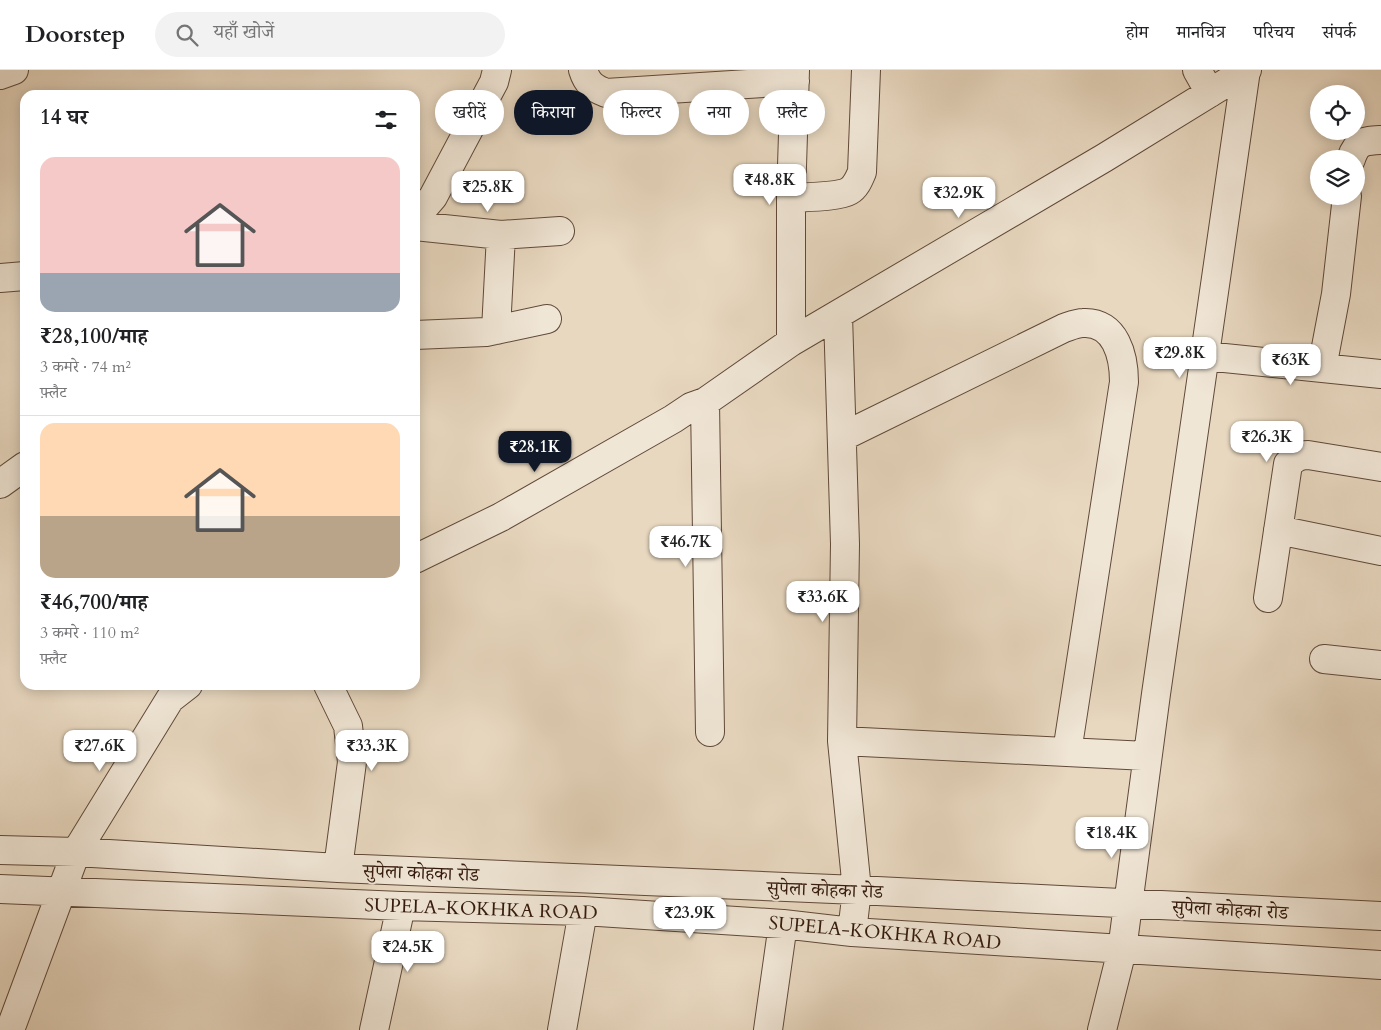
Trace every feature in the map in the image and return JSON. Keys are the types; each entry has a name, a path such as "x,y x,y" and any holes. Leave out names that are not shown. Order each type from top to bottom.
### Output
{"street":[{"path":"0,75 14,70"},
{"path":"420,212 433,197 494,82 497,70"},
{"path":"583,70 586,81 596,90 606,93 795,76 791,198 791,342"},
{"path":"791,198 841,194 849,191 859,180 862,172 866,70"},
{"path":"420,557 501,517 690,409 791,342 1104,158 1204,81 1246,70 1147,756 1122,950 1102,1030"},
{"path":"1355,150 1357,145 1365,140 1381,140"},
{"path":"1322,368 1336,294 1346,205"},
{"path":"420,227 500,235 560,232"},
{"path":"496,330 500,235"},
{"path":"0,278 20,276"},
{"path":"838,315 845,544 842,741 857,890 852,932"},
{"path":"420,336 486,332 547,319"},
{"path":"842,437 1064,328 1081,323 1094,323 1104,328 1113,337 1120,349 1124,365 1124,382 1067,752"},
{"path":"1205,356 1381,374"},
{"path":"690,409 710,732"},
{"path":"1268,598 1288,464 1294,458 1308,455 1381,467"},
{"path":"0,484 20,470"},
{"path":"1278,530 1381,551"},
{"path":"1324,659 1381,665"},
{"path":"10,1030 76,852 175,690"},
{"path":"330,690 348,726 352,762 338,868"},
{"path":"842,741 1147,756"},
{"name":"सुपेला कोहका रोड","path":"0,850 76,852 338,868 857,890 1381,916"},
{"name":"SUPELA-KOKHKA ROAD","path":"0,888 401,906 583,911 783,924 852,932 1381,965"},
{"path":"374,1030 401,906"},
{"path":"562,1030 583,911"},
{"path":"768,1030 783,924"}]}
